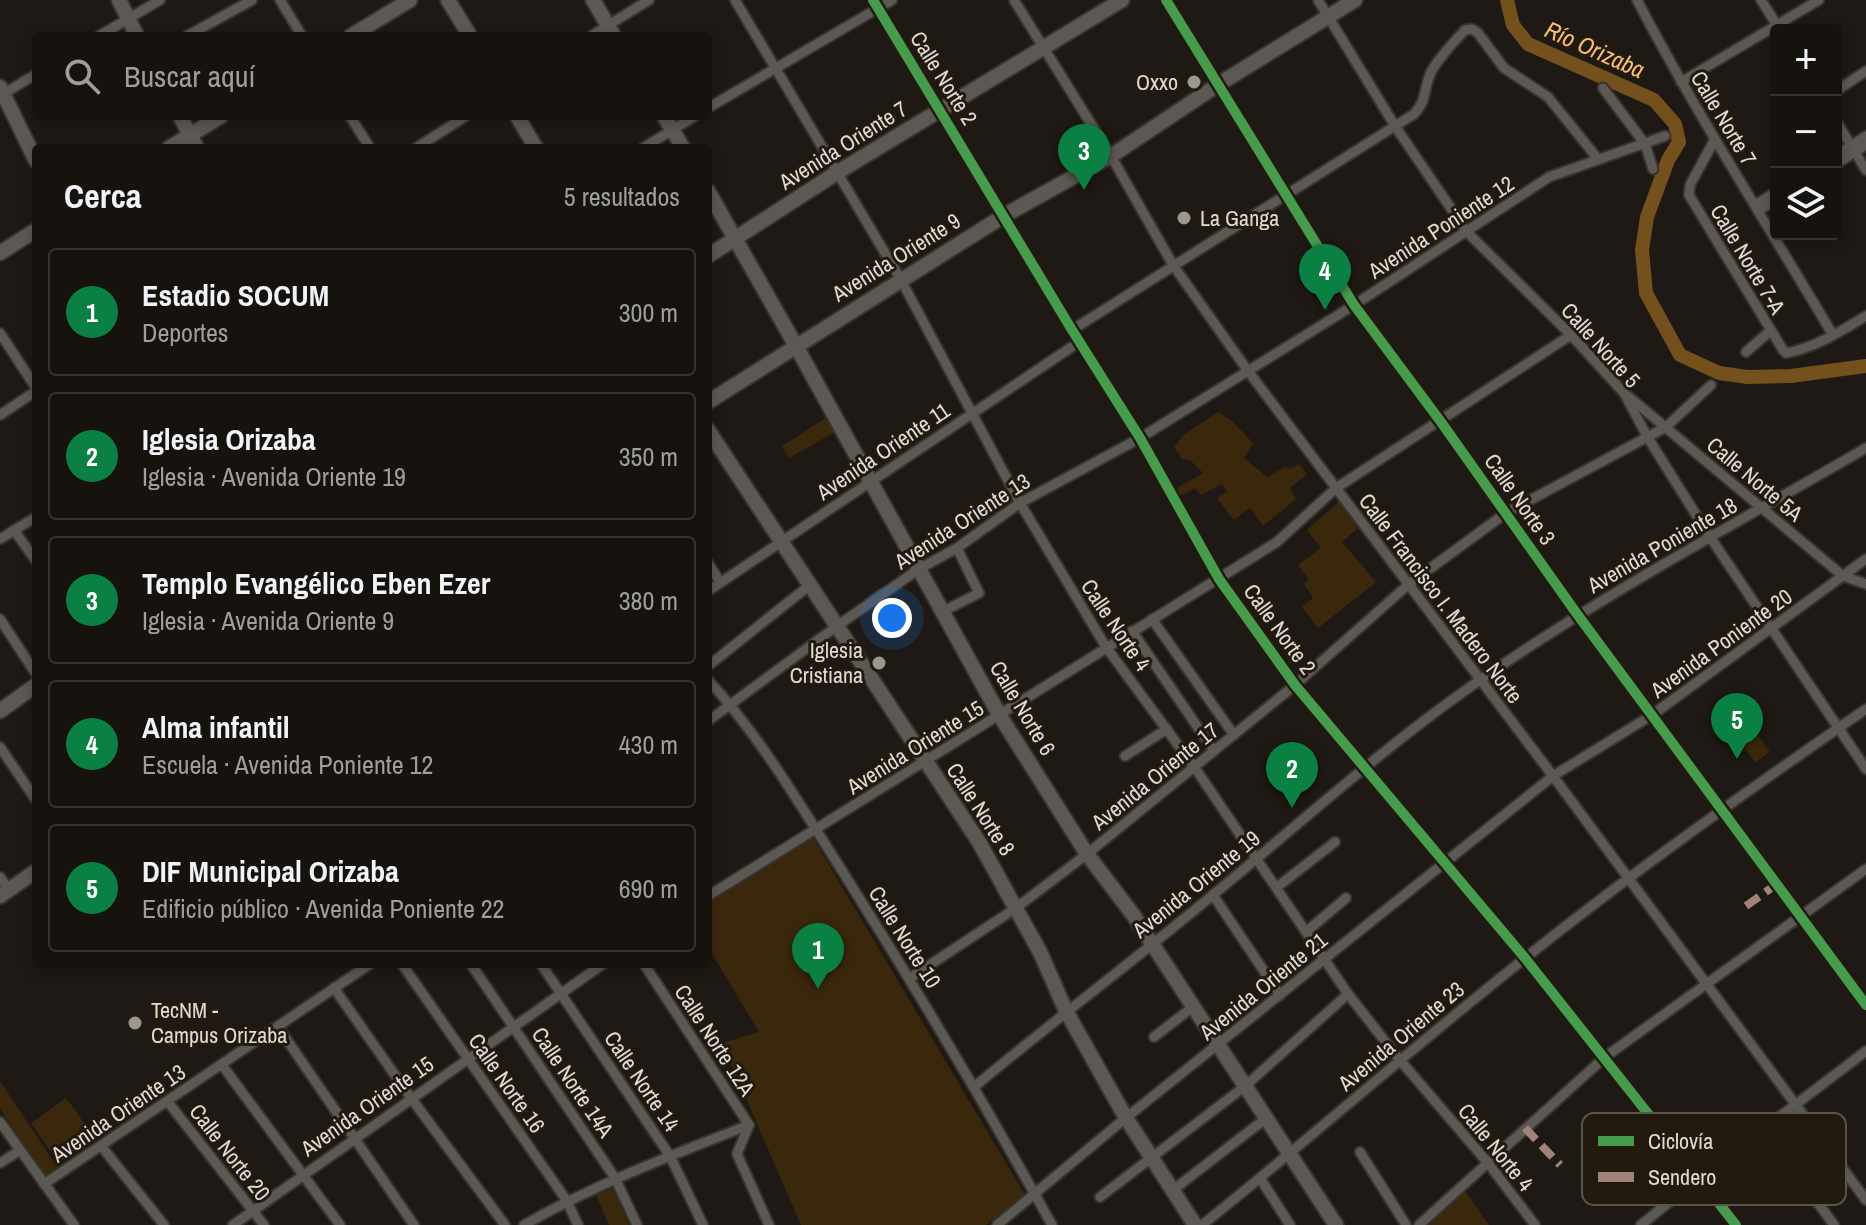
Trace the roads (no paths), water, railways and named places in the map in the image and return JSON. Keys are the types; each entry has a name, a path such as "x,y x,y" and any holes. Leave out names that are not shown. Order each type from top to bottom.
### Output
{"street":[{"path":"119,0 135,32"},
{"path":"105,32 160,0"},
{"path":"194,32 252,0"},
{"path":"280,0 300,32"},
{"path":"358,32 410,0"},
{"path":"448,0 468,32"},
{"path":"593,0 611,31 649,0"},
{"name":"Calle Norte 4","path":"735,0 901,280 1020,503 1106,647 1195,768 1348,994 1488,1163 1535,1225"},
{"path":"712,106 876,4 892,0"},
{"name":"Calle Francisco I. Madero Norte","path":"1014,0 1111,156 1173,265 1248,371 1553,776 1801,1113"},
{"name":"Avenida Oriente 7","path":"712,254 838,172 1122,0"},
{"name":"Calle Norte 3","path":"1166,0 1354,305 1577,614 1866,1005"},
{"name":"Calle Norte 5","path":"1318,0 1395,126 1467,232 1571,335 1624,393 1648,438 1710,537 1866,769"},
{"name":"Avenida Oriente 9","path":"712,399 1005,215 1111,156 1219,84 1355,0"},
{"path":"1761,0 1776,24"},
{"path":"1784,24 1819,0"},
{"name":"Calle Norte 7","path":"1639,1 1681,82 1833,335"},
{"name":"Calle Norte 2","path":"876,4 1140,438 1219,579 1295,685 1445,861 1649,1113"},
{"path":"1072,330 1419,109 1435,66 1465,30 1472,29 1478,33 1504,68 1548,97 1598,159"},
{"path":"1681,82 1770,32"},
{"path":"1842,87 1866,71"},
{"path":"32,76 1,92 32,153"},
{"path":"1603,88 1645,144 1653,169"},
{"path":"182,120 194,142 217,120"},
{"path":"352,120 368,144"},
{"path":"422,144 460,120"},
{"path":"519,120 534,144"},
{"path":"666,120 681,144"},
{"path":"649,144 688,120"},
{"path":"1842,131 1866,170"},
{"name":"Avenida Poniente 12","path":"1248,371 1549,177 1665,136"},
{"path":"1842,159 1866,136"},
{"name":"Calle Norte 7-A","path":"1715,139 1690,185 1689,195 1770,331 1786,353 1833,335"},
{"path":"1842,153 1866,145"},
{"path":"1757,208 1770,197"},
{"name":"Calle Norte 6","path":"712,198 1000,716 1087,854 1152,943 1336,1225"},
{"path":"1757,208 1770,203"},
{"path":"0,253 32,233"},
{"path":"1833,335 1866,316"},
{"path":"1746,352 1770,331"},
{"path":"0,333 32,384"},
{"name":"Avenida Oriente 15","path":"712,891 816,830 1277,542 1336,488 1571,335"},
{"name":"Avenida Oriente 11","path":"712,588 1079,342"},
{"name":"Avenida Oriente 13","path":"712,718 837,626 1020,503 1140,438 1248,371"},
{"name":"Avenida Oriente 17","path":"910,978 1016,908 1087,854 1295,685 1409,584 1506,513 1666,427 1711,385"},
{"path":"0,415 32,393"},
{"name":"Calle Norte 5A","path":"1624,393 1843,576 1866,584"},
{"name":"Calle Norte 8","path":"712,436 979,842 1040,952 1066,1011 1126,1118 1195,1225"},
{"name":"Avenida Poniente 18","path":"1480,680 1577,614 1866,448"},
{"path":"0,539 32,519"},
{"path":"14,530 32,555"},
{"path":"942,612 979,593 957,548"},
{"name":"Avenida Poniente 20","path":"1553,776 1652,715 1866,559"},
{"path":"712,569 720,582"},
{"path":"712,663 810,585"},
{"path":"0,619 32,668"},
{"path":"1152,619 1234,735"},
{"path":"1132,631 1214,751"},
{"name":"Avenida Oriente 19","path":"974,1087 1364,769 1480,680"},
{"name":"Calle Norte 10","path":"712,684 731,705 816,830 910,978 1052,1225"},
{"path":"0,711 32,688"},
{"name":"Avenida Oriente 23","path":"1202,1225 1399,1059 1525,958 1784,764 1866,709"},
{"path":"1125,756 1167,729"},
{"path":"0,747 32,794"},
{"name":"Avenida Oriente 21","path":"997,1225 1034,1192 1553,776"},
{"path":"1277,887 1335,842"},
{"path":"1419,1225 1605,1057 1866,869"},
{"path":"0,877 4,893 32,874"},
{"path":"1213,895 1280,995"},
{"path":"1306,932 1346,898"},
{"name":"Avenida Oriente 13","path":"44,1184 364,968"},
{"name":"Calle Norte 16","path":"405,968 567,1201 578,1225"},
{"name":"Calle Norte 14A","path":"474,968 615,1178 637,1225"},
{"name":"Calle Norte 14","path":"544,968 670,1156 703,1225"},
{"name":"Avenida Oriente 15","path":"233,1225 597,968"},
{"name":"Calle Norte 12A","path":"647,968 749,1125 737,1154 769,1225"},
{"path":"334,988 505,1225"},
{"path":"1100,1197 1244,1087 1348,994"},
{"path":"1154,1037 1194,1006"},
{"path":"278,1027 414,1225"},
{"path":"1784,1113 1866,1051"},
{"path":"222,1065 340,1225"},
{"name":"Calle Norte 20","path":"168,1102 264,1225"},
{"path":"1173,1190 1265,1119"},
{"path":"0,1122 74,1225"},
{"path":"524,1225 615,1178 749,1125"},
{"path":"102,1147 164,1225"},
{"name":"Avenida Oriente 13","path":"0,1163 19,1151"},
{"path":"1360,1152 1406,1225"},
{"name":"Calle Francisco I. Madero Norte","path":"1846,1173 1866,1200"},
{"path":"1260,1178 1290,1225"},
{"path":"1641,1225 1666,1205"},
{"name":"Calle Norte 2","path":"1721,1205 1736,1225"},
{"path":"1819,1205 1834,1225"}],"waterway":[{"name":"Río Orizaba","path":"1507,0 1513,25 1528,44 1654,100 1675,124 1679,142 1668,160 1647,217 1642,250 1646,293 1680,355 1719,373 1748,377 1791,376 1866,366"}],"place":[{"name":"Oxxo","path":"1194,82"},
{"name":"Templo Evangélico Eben Ezer","path":"1084,190"},
{"name":"La Ganga","path":"1184,218"},
{"name":"Alma infantil","path":"1325,310"},
{"name":"Iglesia Cristiana","path":"879,663"},
{"name":"DIF Municipal Orizaba","path":"1737,759"},
{"name":"Iglesia Orizaba","path":"1292,808"},
{"name":"Estadio SOCUM","path":"818,989"},
{"name":"TecNM - Campus Orizaba","path":"135,1023"}]}
